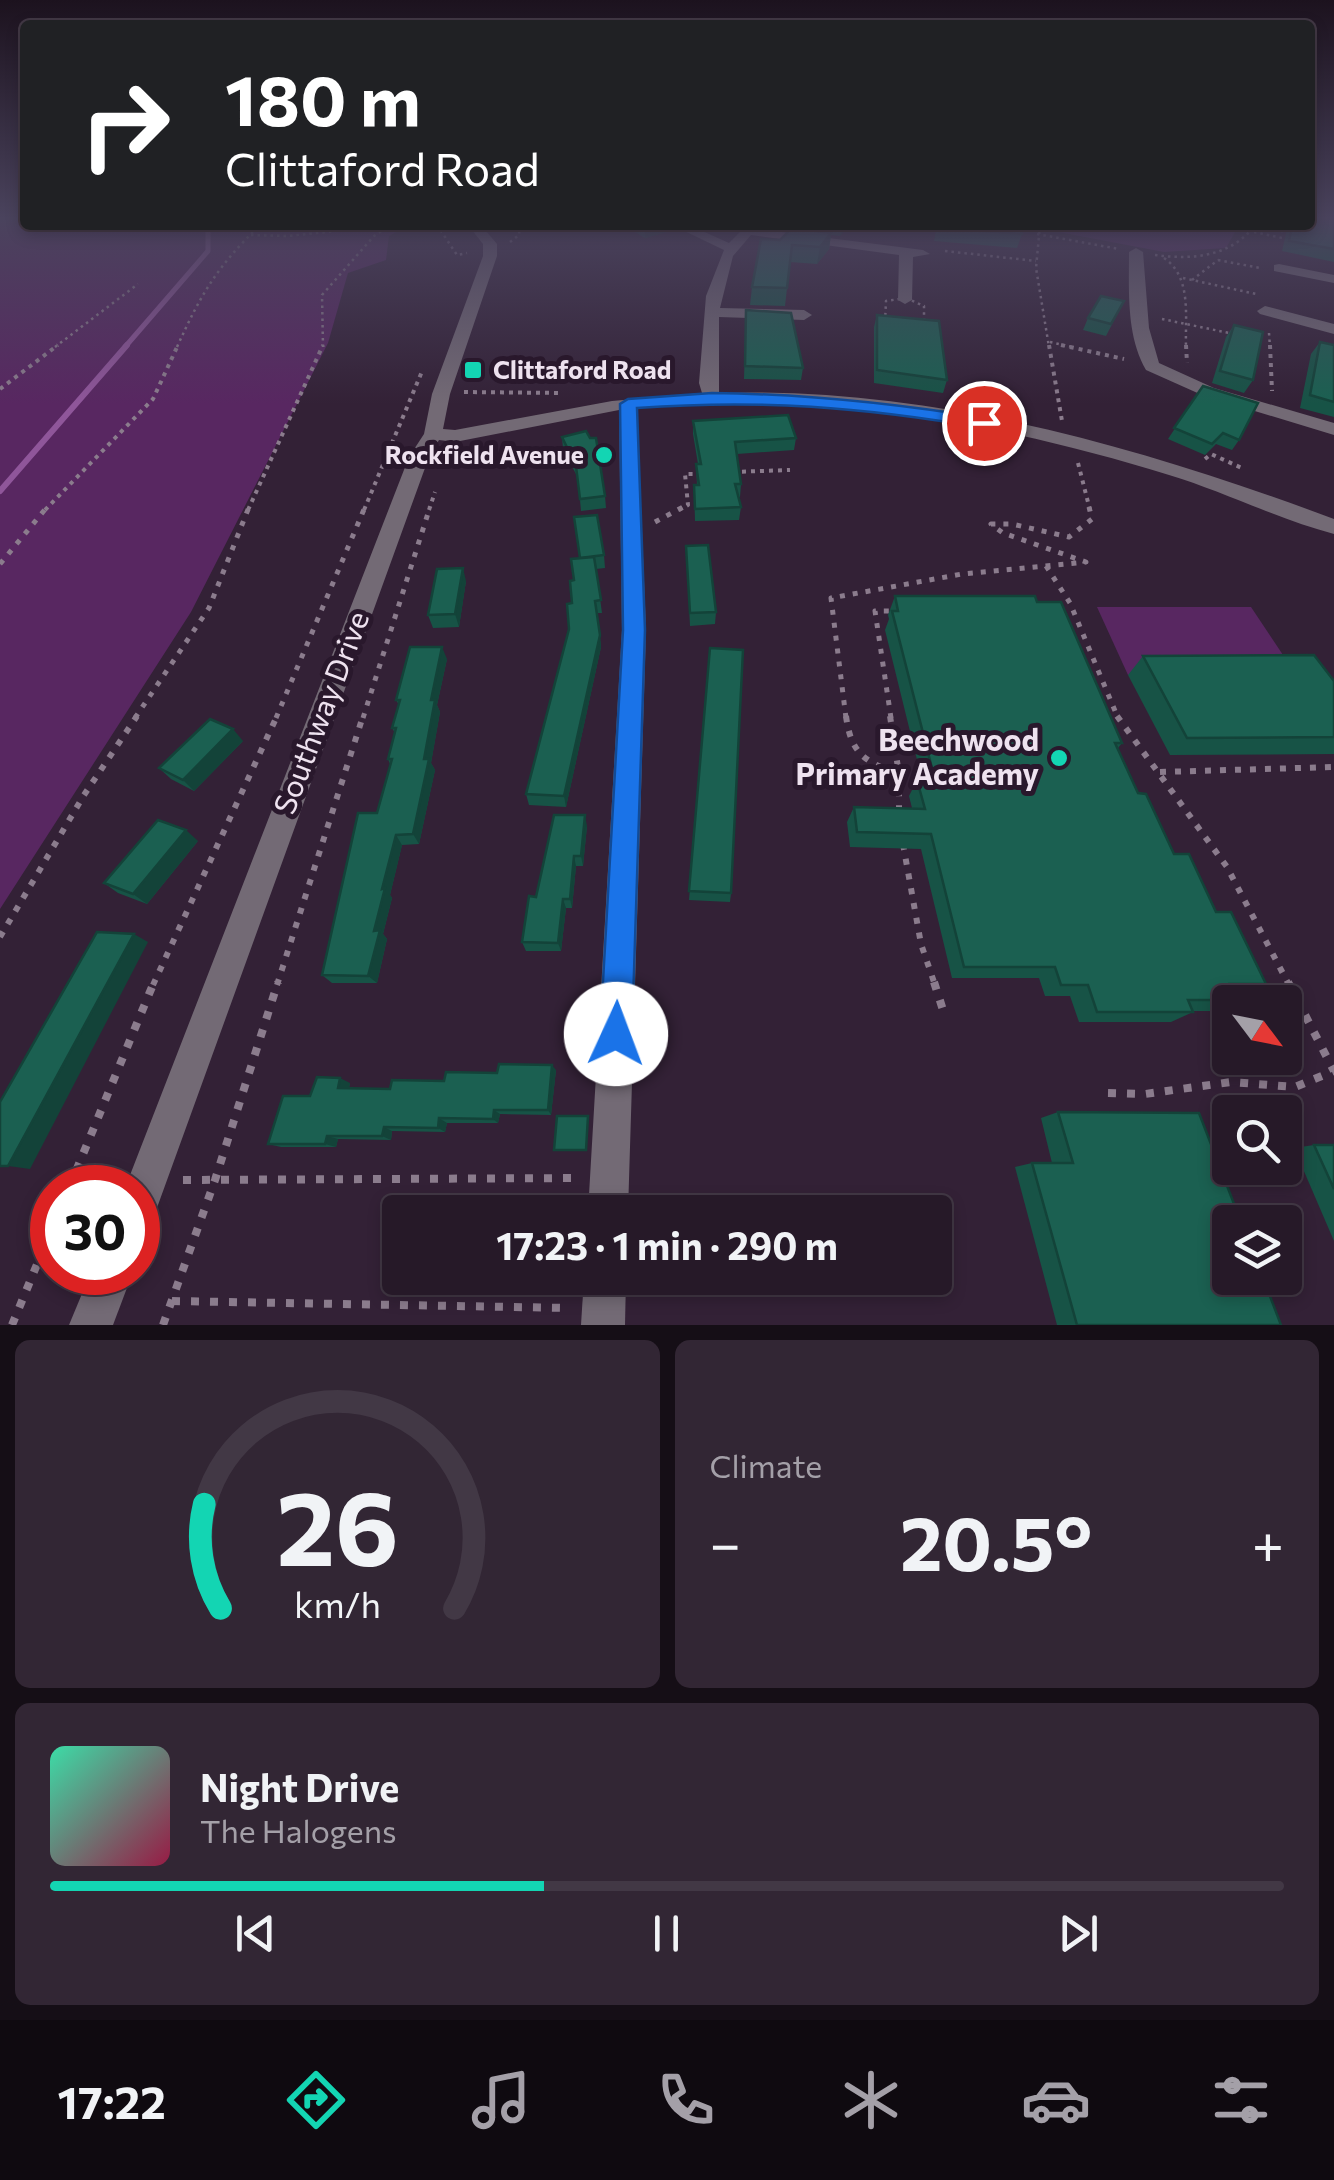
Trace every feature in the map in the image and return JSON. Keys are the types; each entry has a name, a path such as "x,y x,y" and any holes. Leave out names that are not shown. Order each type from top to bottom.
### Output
{"street":[{"name":"Southway Drive","path":"153,1165 419,457 433,434 441,394 481,281"},
{"path":"712,398 708,383 717,281"},
{"path":"905,281 905,300"},
{"path":"1138,281 1145,354 1152,365 1177,380 1334,429"},
{"path":"1266,311 1334,329"},
{"path":"712,312 804,315"},
{"path":"433,434 467,434 628,404 712,398 810,399 879,405 956,417 1066,442 1242,494 1334,527"},
{"path":"609,1195 634,630 628,404"},
{"path":"92,1325 103,1295"}],"path":[{"path":"0,564 58,494 153,399 209,281"},
{"path":"0,937 84,795 208,608 258,486 323,348 322,295 334,281"},
{"path":"1039,281 1066,442"},
{"path":"1177,380 1189,359 1183,281"},
{"path":"0,389 138,284"},
{"path":"1186,323 1237,335"},
{"path":"1254,339 1271,344"},
{"path":"1050,342 1152,365"},
{"path":"79,1165 157,976 286,697 424,366"},
{"path":"163,1325 215,1180 440,475 467,434"},
{"path":"898,774 866,762 848,732 831,598 962,574 1086,562 991,524 1012,524 1068,537 1092,520 1083,471 1075,458 1094,462"},
{"path":"720,473 790,470"},
{"path":"633,534 688,505 685,474 703,474"},
{"path":"1046,566 1073,609 1118,718 1227,866 1334,1071 1294,1087 1232,1082 1145,1094 1108,1093"},
{"path":"1056,608 1073,609"},
{"path":"900,816 898,774 875,611 912,610"},
{"path":"1160,772 1334,767"},
{"path":"902,835 921,944 942,1010"},
{"path":"215,1180 609,1195"},
{"path":"12,1325 30,1281"},
{"path":"172,1302 604,1304"}],"shaded area":[{"path":"0,281 346,281 328,343 191,612 0,909"},
{"path":"1097,607 1251,607 1295,673 1128,675"}],"building":[{"path":"753,281 788,281 787,288 752,287"},
{"path":"1101,296 1124,301 1111,324 1088,318"},
{"path":"746,310 791,313 803,368 745,366"},
{"path":"877,315 939,321 947,380 877,370"},
{"path":"1234,325 1263,332 1253,380 1220,371"},
{"path":"1320,342 1334,345 1334,402 1310,395"},
{"path":"1203,386 1258,403 1239,440 1223,433 1212,444 1174,428"},
{"path":"788,415 796,438 735,442 741,484 735,484 741,507 695,509 694,485 699,485 696,464 701,464 693,421"},
{"path":"586,431 590,438 596,438 605,496 580,499 576,466 562,437"},
{"path":"597,515 604,555 580,558 574,517"},
{"path":"708,545 716,612 690,613 686,546"},
{"path":"594,557 601,600 595,601 600,635 564,796 526,794 569,629 567,604 572,603 570,581 574,580 571,559"},
{"path":"463,568 455,614 428,615 437,569"},
{"path":"895,596 1035,596 1037,602 1061,602 1122,743 1115,743 1138,793 1146,794 1174,854 1189,854 1216,912 1231,912 1266,984 1212,985 1212,1000 1188,1000 1193,1012 1097,1012 1088,985 1061,985 1055,967 964,967 931,834 857,832 854,807 925,809 917,780 935,780 892,611 898,611"},
{"path":"410,647 442,647 424,759 429,759 413,834 396,835 382,889 385,888 374,931 380,930 368,976 322,975 358,813 377,813 392,759 388,759 396,728 392,728 400,700 396,700"},
{"path":"710,648 743,650 731,893 689,891"},
{"path":"1314,655 1334,681 1334,737 1187,738 1143,656"},
{"path":"210,719 233,729 183,780 159,768"},
{"path":"554,815 585,815 581,856 574,856 570,899 563,899 558,943 522,942 529,896 536,897"},
{"path":"158,820 186,830 133,894 104,883"},
{"path":"97,932 134,934 8,1166 0,1166 0,1102"},
{"path":"499,1064 552,1065 548,1110 494,1110 493,1119 439,1118 438,1128 384,1127 382,1136 327,1136 325,1144 268,1144 283,1096 310,1096 317,1077 340,1078 338,1088 390,1089 392,1080 444,1081 446,1072 497,1073"},
{"path":"1058,1112 1199,1113 1212,1147 1212,1185 1227,1185 1234,1205 1212,1205 1212,1295 1270,1295 1281,1325 1077,1325 1032,1163 1073,1163"},
{"path":"557,1116 588,1116 586,1150 554,1150"},
{"path":"1314,1145 1334,1145 1334,1189"}],"waterway":[{"path":"125,347 182,281"},
{"path":"0,491 127,345"}],"place":[{"name":"Clittaford Road","path":"473,370"},
{"name":"Rockfield Avenue","path":"604,455"},
{"name":"Beechwood Primary Academy","path":"1059,758"}],"route":[{"path":"616,1034 634,630 628,404 712,398 810,399 879,405 984,423"}]}
